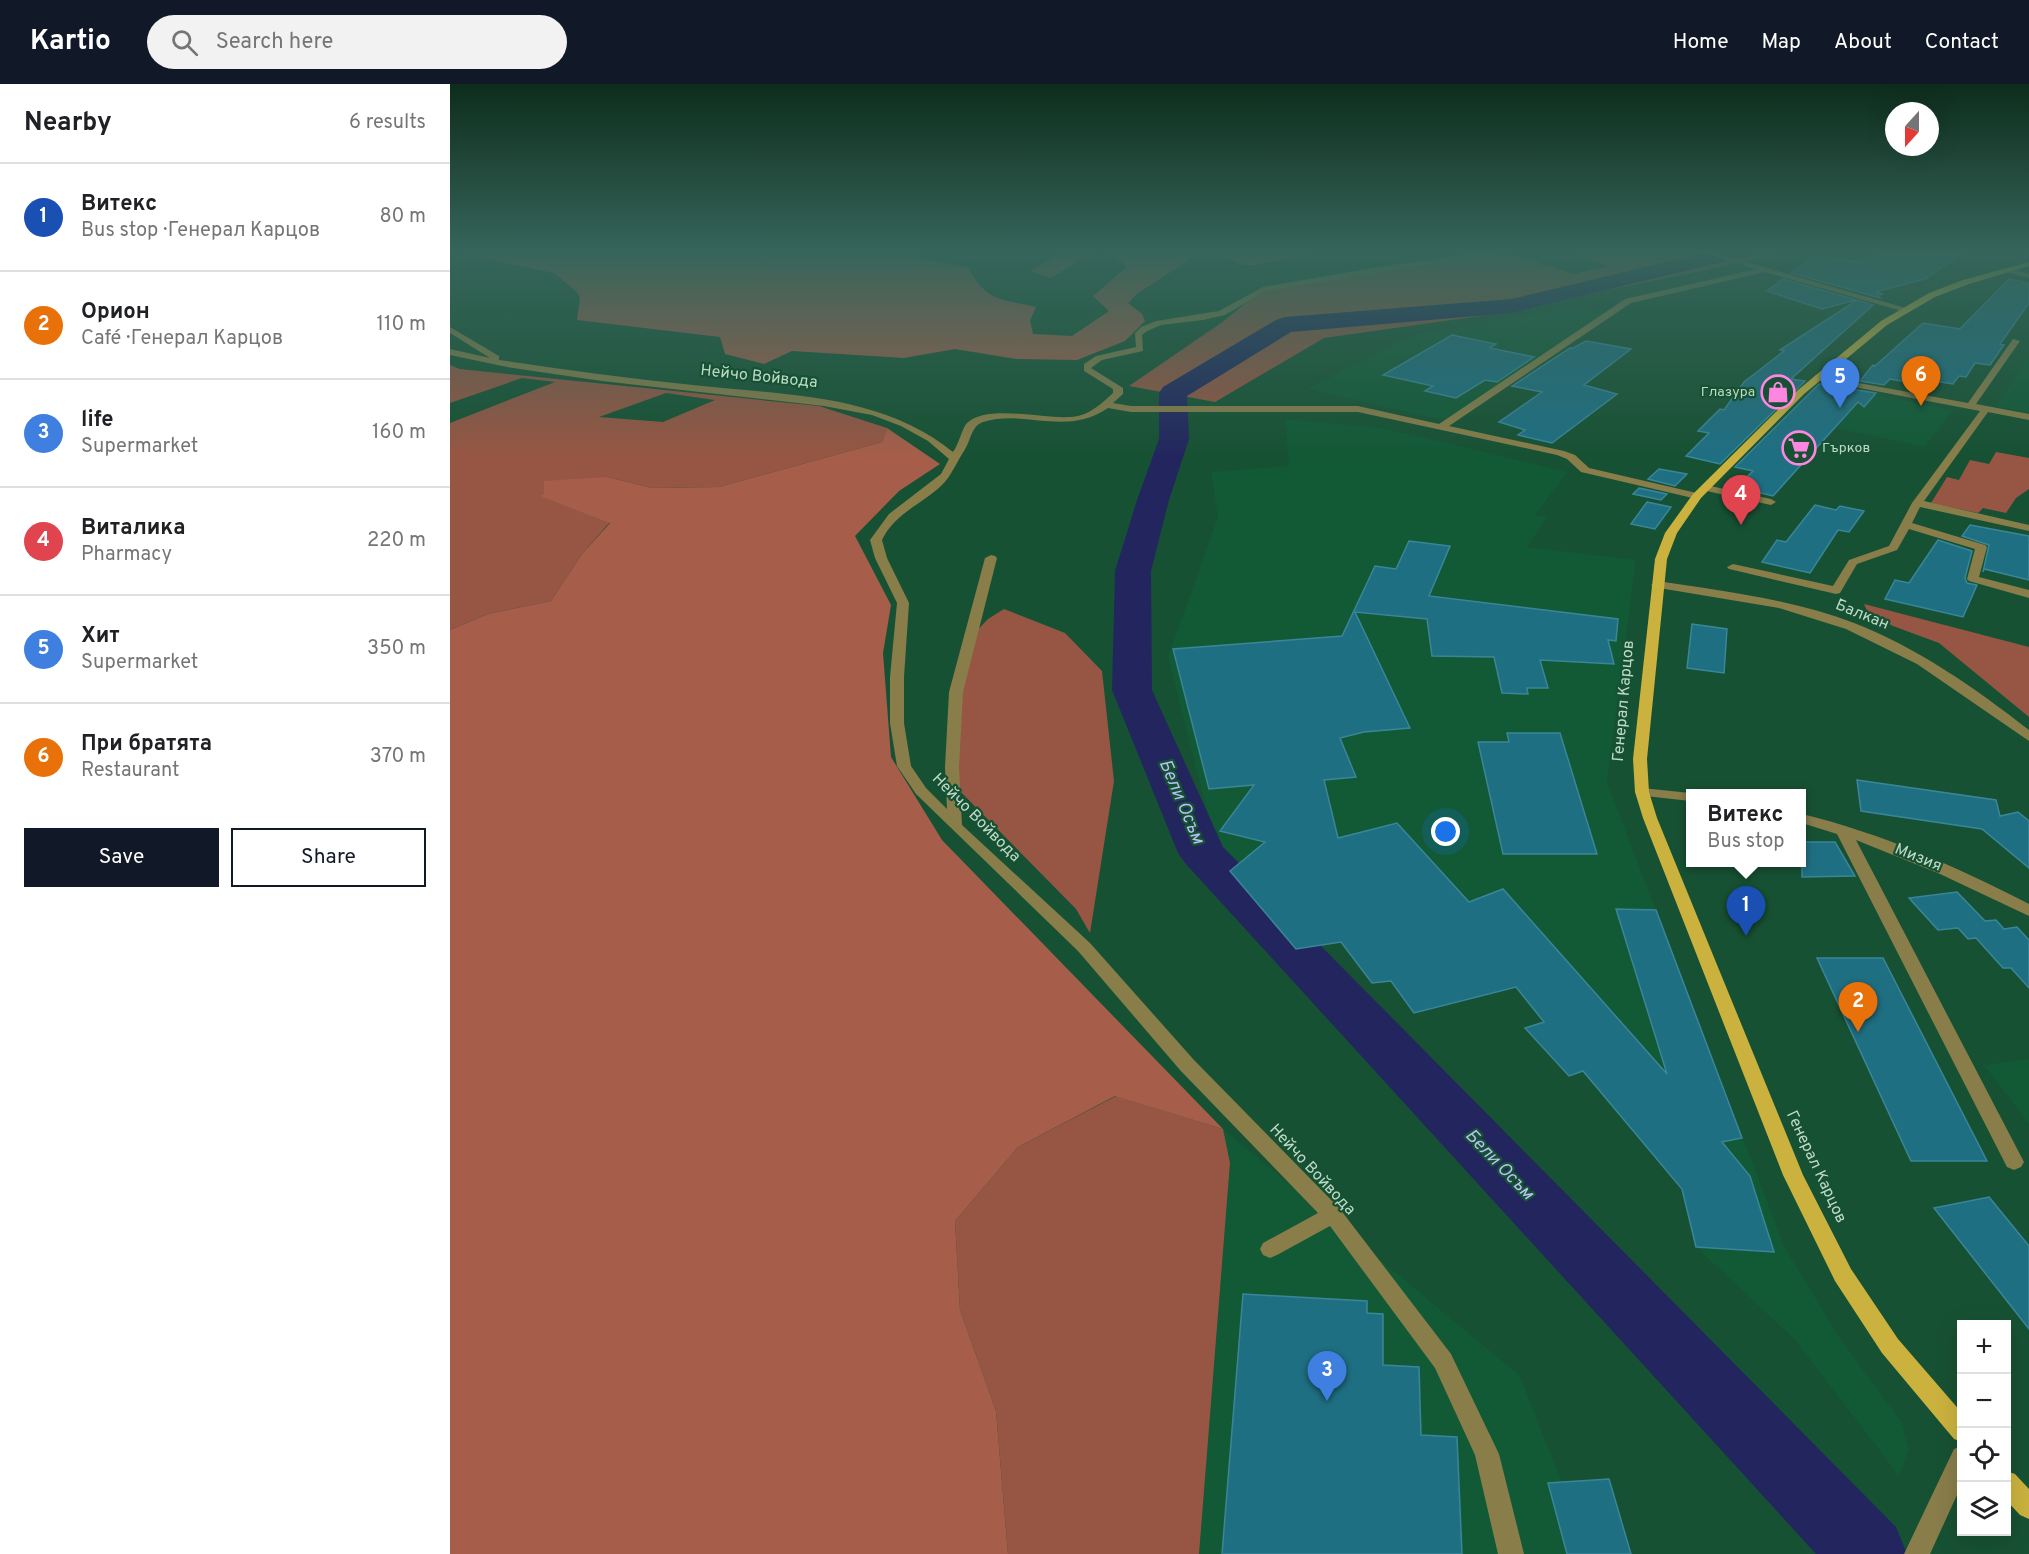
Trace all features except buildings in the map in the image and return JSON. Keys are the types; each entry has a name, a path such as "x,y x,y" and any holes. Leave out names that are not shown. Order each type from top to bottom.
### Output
{"main road":[{"name":"Генерал Карцов","path":"1893,319 1818,377 1702,492 1671,533 1661,559 1657,585 1640,759 1642,792 1650,818 1793,1175 1843,1275 1890,1347 1959,1428"},
{"path":"2011,1487 2029,1507"}],"street":[{"path":"954,458 962,448 969,426 976,418 995,416 1038,420 1079,419 1091,415 1118,394 1118,388 1087,369 1091,362 1140,349 1138,335 1151,325 1199,319"},
{"path":"1442,427 1603,319"},
{"path":"450,329 507,364"},
{"path":"1970,406 2016,341"},
{"name":"Нейчо Войвода","path":"450,352 507,364 602,378 824,403 874,413 904,424 931,439 954,458 952,465 940,481 895,514 883,527 876,540 881,558 903,603 897,677 897,723 904,766 921,791 955,826 1084,947 1186,1065 1332,1215 1443,1361 1487,1454 1511,1554"},
{"path":"1818,377 2029,417"},
{"path":"1106,405 1131,409 1358,408 1560,453 1571,457 1585,470 1702,492 1771,501"},
{"path":"1733,567 1836,590 1853,562 1893,548 1917,503 1986,409"},
{"path":"1917,503 2029,528"},
{"path":"1906,525 1981,547 1973,579 2029,594"},
{"path":"955,826 952,767 956,693 991,558"},
{"name":"Балкан","path":"1657,585 1769,603 1849,626 1895,646 1942,673 2029,737"},
{"path":"1642,792 1686,797"},
{"name":"Мизия","path":"1806,819 1916,856 2029,911"},
{"path":"1843,830 2014,1162"},
{"path":"1270,1249 1332,1215"},
{"path":"1917,1554 1957,1468"}],"shaded area":[{"path":"1031,319 1033,334 1072,336 1098,319 1144,319 1145,321 1125,341 1077,360 1016,359 955,349 904,358 792,351 764,364 725,354 720,337 577,320"},
{"path":"1226,319 1461,319 1324,338 1215,402 1129,386"},
{"path":"1508,319 1597,319 1446,421 1307,389 1411,336"},
{"path":"2029,357 2029,412 1996,406"},
{"path":"450,365 460,369 819,406 887,428 882,442 719,487 652,488 607,477 541,496 610,522 582,554 551,601 488,614 450,630 450,423 555,382 522,378 450,403","holes":["666,393 715,400 663,422 599,417"]},
{"path":"1836,388 1953,410 1925,447 1804,422"},
{"path":"1285,419 1383,428 1568,472 1535,515 1547,517 1527,547 1636,560 1607,782 1784,1246 1837,1334 1902,1423 1909,1449 1899,1476 1795,1340 1696,1247 1682,1189 1583,1071 1569,1076 1525,1028 1544,1021 1516,987 1414,1013 1391,981 1372,983 1341,942 1296,949 1230,871 1213,834 1168,657 1218,517 1211,472 1289,466"},
{"path":"887,428 940,464 899,491 855,536 891,605 883,653 891,757 942,840 1223,1129 1115,1096 1018,1147 955,1221 960,1310 996,1411 1008,1554 450,1554 450,630 488,614 551,601 582,554 610,523 540,496 544,494 544,481 607,477 652,488 719,487 882,442"},
{"path":"1996,452 2029,458 2029,489 2016,498 2006,513 1983,508 1978,513 1931,503 1947,477 1959,480 1970,460 1989,464"},
{"path":"1864,604 2029,647 2029,717 1939,643 1893,626 1868,613"},
{"path":"1004,609 1065,633 1102,671 1114,781 1090,933 1076,909 948,779 964,644 988,619"},
{"path":"2029,1059 2029,1124 1984,1065"},
{"path":"1116,1096 1223,1129 1230,1163 1199,1554 1008,1554 996,1411 960,1310 955,1221 1018,1147"},
{"path":"1223,1129 1520,1376 1590,1554 1199,1554 1230,1163"}],"waterway":[{"name":"Бели Осъм","path":"1361,319 1285,325 1173,393 1174,439 1153,500 1133,571 1132,690 1202,853 1868,1554"}],"place":[{"name":"Глазура","path":"1778,392"},
{"name":"При братята","path":"1921,406"},
{"name":"Хит","path":"1840,408"},
{"name":"Гърков","path":"1799,448"},
{"name":"Виталика","path":"1741,525"},
{"name":"Витекс","path":"1746,936"},
{"name":"Орион","path":"1858,1032"},
{"name":"life","path":"1327,1401"}]}
